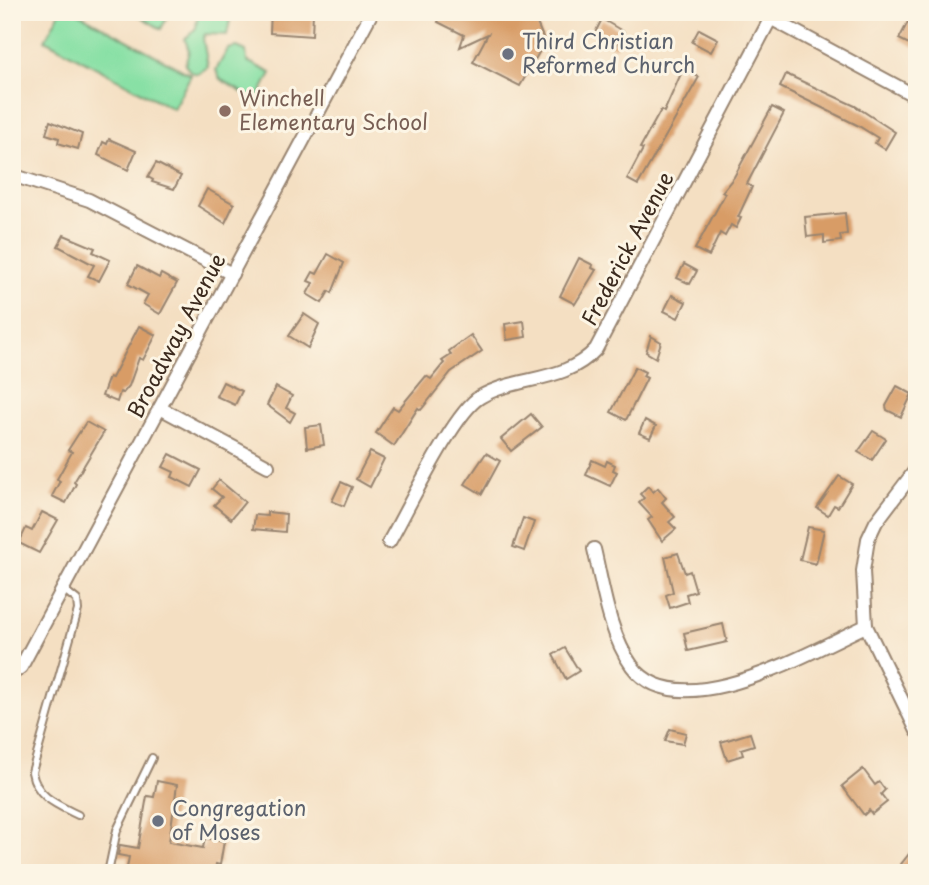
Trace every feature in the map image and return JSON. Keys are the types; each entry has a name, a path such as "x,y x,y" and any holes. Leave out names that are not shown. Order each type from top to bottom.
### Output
{"street":[{"name":"Broadway Avenue","path":"12,674 21,667 372,12"},
{"path":"768,14 917,97"},
{"name":"Frederick Avenue","path":"389,542 456,425 478,398 502,387 573,368 597,349 768,14"},
{"path":"12,174 89,200 232,274"},
{"path":"160,408 268,466"},
{"path":"917,468 876,522 868,539 863,570 866,626 917,731"},
{"path":"594,549 611,620 624,653 636,671 661,687 680,691 731,684 866,626"}],"lane":[{"path":"63,589 77,600 78,610 32,772 38,789 46,797 78,815"},
{"path":"108,873 117,830 152,758"}],"green space":[{"path":"60,12 76,12 191,75 173,109 45,40"},
{"path":"133,12 170,12 161,29"},
{"path":"198,12 220,13 230,20 227,35 205,34 203,39 208,67 197,74 185,65 189,51 185,39 196,28"},
{"path":"237,47 246,51 247,61 271,73 257,101 220,79 216,70 228,49"}],"building":[{"path":"271,12 313,12 312,36 270,33"},
{"name":"Third Christian Reformed Church","path":"442,12 511,12 523,18 526,12 541,12 536,21 545,42 520,86 473,62 488,34 460,47 464,35 438,22"},
{"path":"602,19 624,32 615,48 594,35"},
{"path":"909,20 917,25 917,48 899,39"},
{"path":"699,29 718,39 711,52 692,42"},
{"path":"683,69 699,77 638,185 627,179 643,149 640,148 661,110 664,112"},
{"path":"786,74 855,106 895,132 885,149 875,143 878,138 857,125 780,87"},
{"path":"772,107 784,113 747,184 752,187 738,217 741,218 736,228 731,225 725,236 720,233 709,256 695,249 725,194 722,192 734,177"},
{"path":"50,121 82,134 78,149 58,143 59,138 46,134"},
{"path":"109,139 136,151 128,170 98,155 103,142 107,144"},
{"path":"156,163 181,176 174,189 152,182 148,177"},
{"path":"207,189 234,204 225,223 198,206"},
{"path":"845,213 847,234 840,235 841,241 824,243 824,235 807,237 805,217"},
{"path":"64,235 95,248 93,252 110,260 99,281 88,276 94,265 58,246"},
{"path":"328,254 344,263 332,293 329,291 322,303 307,294 313,283 308,281 313,272 317,274"},
{"path":"579,258 593,265 592,268 596,270 575,304 560,296"},
{"path":"684,264 697,271 690,284 677,278"},
{"path":"137,266 159,278 161,274 177,283 160,314 143,304 148,295 128,284"},
{"path":"672,295 686,302 678,318 664,311"},
{"path":"304,314 319,324 308,348 289,336"},
{"path":"524,321 526,337 507,340 505,324"},
{"path":"139,326 156,335 143,360 139,358 129,386 123,393 120,392 117,402 102,396 109,377 112,378"},
{"path":"471,335 482,351 451,372 421,410 418,408 394,446 376,433 393,407 398,410 426,376 431,379 444,363 442,361 451,355 449,351"},
{"path":"651,336 661,342 656,358 646,352"},
{"path":"635,367 645,372 643,376 647,378 626,420 611,412"},
{"path":"223,382 242,391 235,405 216,396"},
{"path":"897,386 912,394 901,417 887,410 886,406"},
{"path":"276,387 292,396 286,408 295,413 290,422 267,405"},
{"path":"531,414 542,427 511,451 501,439"},
{"path":"645,420 656,426 650,438 639,433"},
{"path":"86,422 104,432 74,482 76,484 66,503 52,496 60,481 57,479 72,452 68,450"},
{"path":"321,425 324,445 307,448 305,427"},
{"path":"873,431 886,439 872,460 858,452"},
{"path":"370,452 384,459 370,487 356,479"},
{"path":"486,453 500,461 482,494 465,484"},
{"path":"170,454 201,470 192,487 172,477 174,472 163,467"},
{"path":"592,460 605,466 607,461 615,465 613,470 617,472 610,486 586,475"},
{"path":"839,476 852,484 838,507 834,505 828,515 817,508"},
{"path":"219,480 245,502 231,519 214,505 222,497 212,489"},
{"path":"341,482 352,487 344,506 332,501"},
{"path":"648,486 653,492 658,488 666,498 662,502 675,517 669,522 676,529 662,541 648,520 652,517 639,503 644,498 640,494"},
{"path":"42,512 58,520 39,553 19,543 26,528 32,531"},
{"path":"267,512 286,514 285,532 253,529 255,515 267,516"},
{"path":"523,518 534,522 524,551 513,547"},
{"path":"808,527 824,530 816,564 800,560"},
{"path":"678,553 685,573 690,571 696,591 686,594 688,602 670,608 666,595 673,592 665,557"},
{"path":"723,624 727,642 688,651 684,633"},
{"path":"565,648 579,671 566,679 553,655"},
{"path":"670,729 686,733 683,744 665,741"},
{"path":"750,733 754,745 741,749 743,755 727,760 721,742"},
{"path":"863,769 875,785 879,782 885,790 881,794 887,802 872,814 869,810 864,815 842,786"},
{"name":"Congregation of Moses","path":"157,781 177,785 169,842 203,848 205,838 224,841 220,865 216,864 214,873 126,873 129,857 118,855 120,845 138,848 147,796 154,797"},
{"path":"909,854 917,861 917,873 894,873"}],"place":[{"name":"Third Christian Reformed Church","path":"508,54"},
{"name":"Winchell Elementary School","path":"225,111"},
{"name":"Congregation of Moses","path":"158,821"}]}
